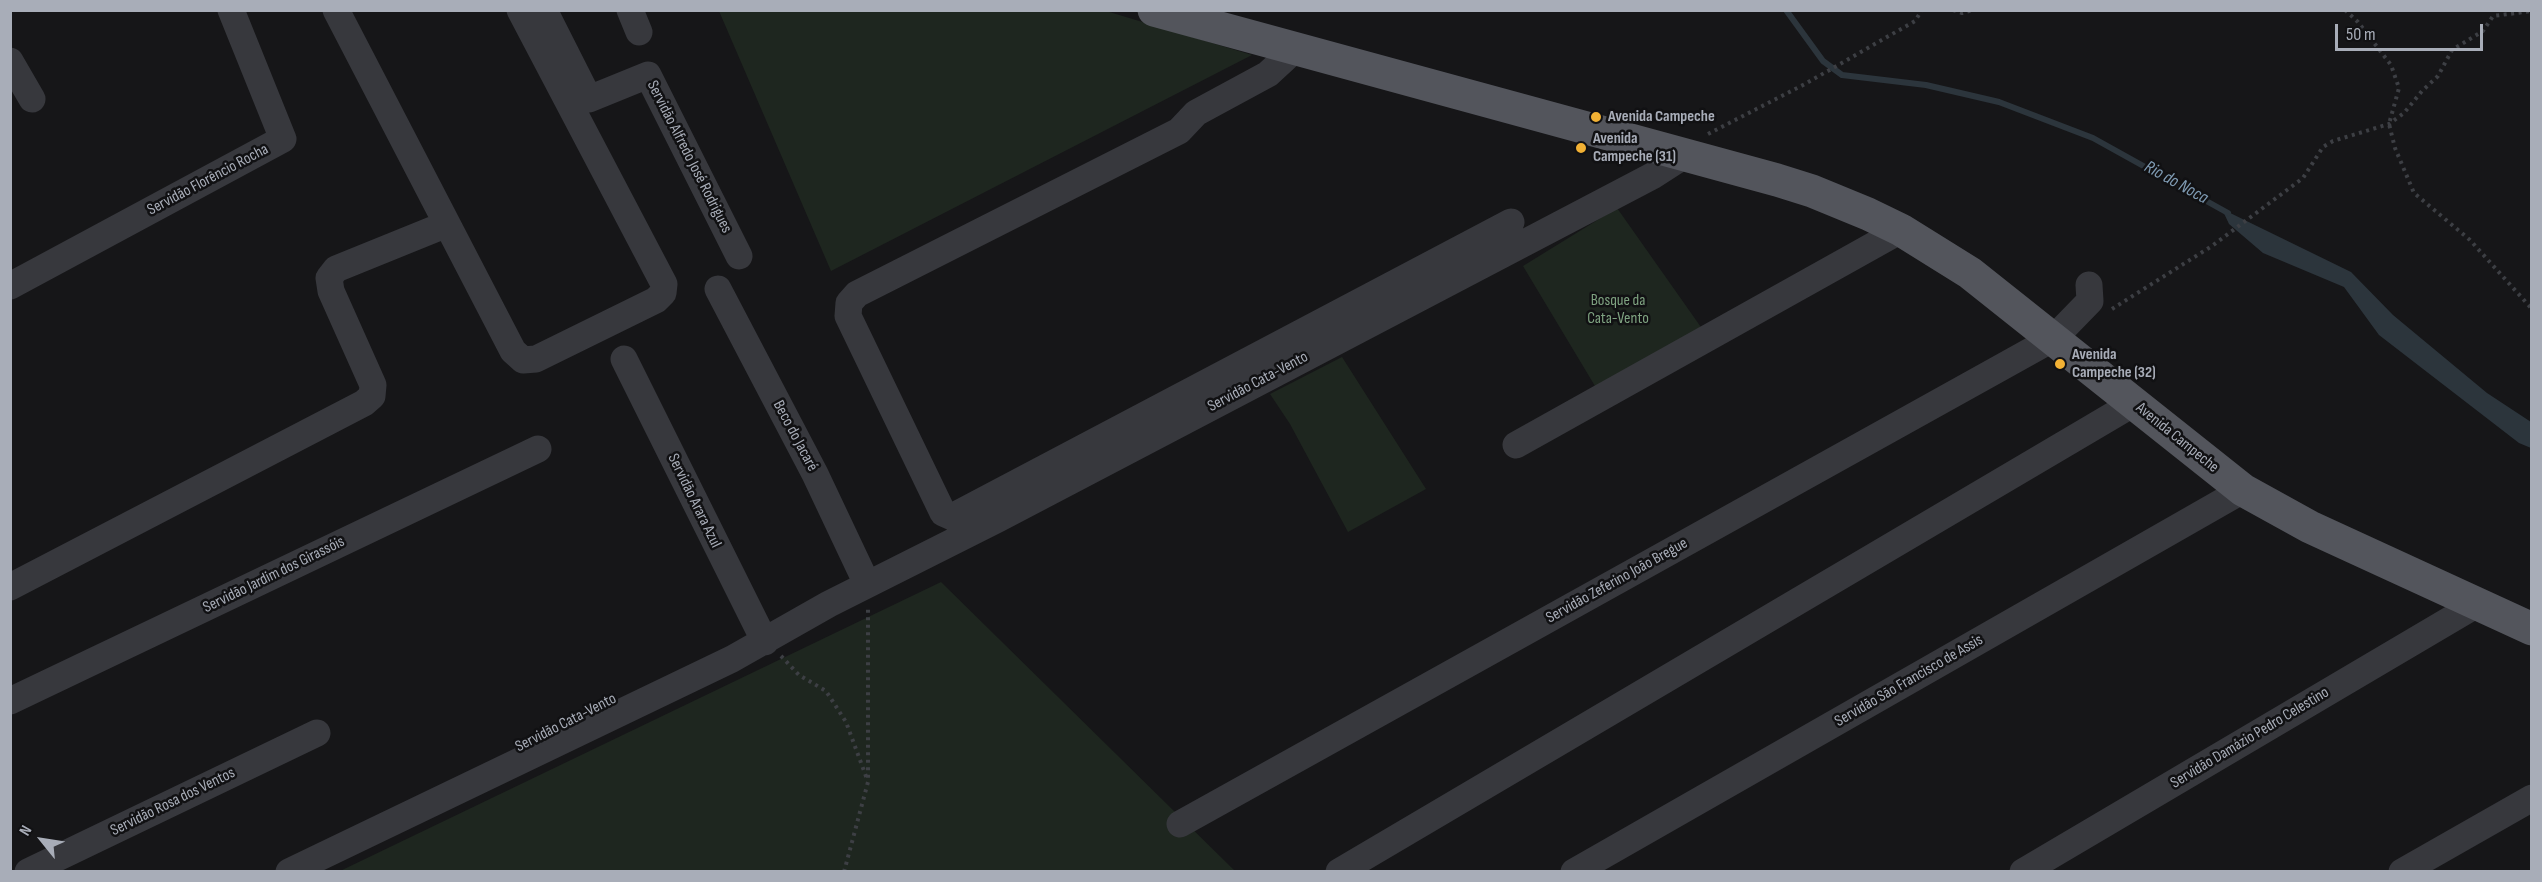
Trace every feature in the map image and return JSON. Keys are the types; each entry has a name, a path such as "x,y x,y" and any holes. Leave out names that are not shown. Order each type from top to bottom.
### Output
{"main road":[{"name":"Avenida Campeche","path":"1154,10 1812,191 1900,230 1970,273 2244,490 2310,527 2532,629"}],"street":[{"name":"Servidão Florêncio Rocha","path":"10,286 283,139 231,10"},
{"path":"336,10 513,351 523,360 536,359 656,300 663,292 664,284 520,10"},
{"name":"Servidão Alfredo José Rodrigues","path":"544,10 589,99 648,75 739,256"},
{"path":"1294,50 1268,74 1196,113 1179,131 857,294 849,303 848,316 937,505 943,513 952,517 1140,431 1511,222"},
{"path":"10,61 32,99"},
{"name":"Servidão Cata-Vento","path":"301,866 376,820 829,604 1140,431 1654,175 1685,155"},
{"path":"10,586 364,403 372,396 373,385 331,291 329,278 336,269 447,224"},
{"path":"1516,445 1900,230"},
{"name":"Servidão Zeferino João Bregue","path":"1180,824 2054,339 2090,301 2089,285"},
{"name":"Beco do Jacaré","path":"718,289 815,474 867,584"},
{"name":"Servidão Arara Azul","path":"624,359 761,635"},
{"path":"1339,872 2134,403"},
{"name":"Servidão Jardim dos Girassóis","path":"10,701 538,448"},
{"name":"Servidão São Francisco de Assis","path":"1574,872 2244,490"},
{"name":"Servidão Damázio Pedro Celestino","path":"2023,872 2477,604"},
{"name":"Servidão Rosa dos Ventos","path":"28,872 317,733"},
{"path":"2402,872 2532,798"}],"path":[{"path":"1685,155 1701,138 1804,84 1915,21 1922,10"},
{"path":"1953,10 1962,13 1973,10"},
{"path":"2345,10 2358,22 2391,65 2399,88 2389,124 2395,148 2414,193 2470,240 2532,309"},
{"path":"2107,312 2212,246 2270,204 2303,178 2324,147 2333,141 2389,124 2404,113 2438,76 2452,50 2482,32 2493,16 2532,11"},
{"path":"844,872 868,782 867,584"},
{"path":"761,635 799,675 826,691 846,722 868,782"}],"green space":[{"path":"719,11 1106,11 1252,55 831,271"},
{"name":"Bosque da Cata-Vento","path":"1617,208 1703,330 1598,391 1523,266"},
{"path":"1342,357 1426,489 1348,532 1290,424 1270,394"},
{"path":"941,582 1235,871 338,872"}],"shaded area":[{"path":"2222,209 2351,272 2393,315 2487,393 2531,422 2531,448 2519,443 2379,335 2344,287 2263,253 2229,224"}],"waterway":[{"name":"Rio do Noca","path":"1786,10 1823,61 1842,75 1926,85 1999,102 2093,138 2228,213"}],"place":[{"name":"Avenida Campeche","path":"1596,117"},
{"name":"Avenida Campeche (31)","path":"1581,148"},
{"name":"Avenida Campeche (32)","path":"2060,364"}]}
